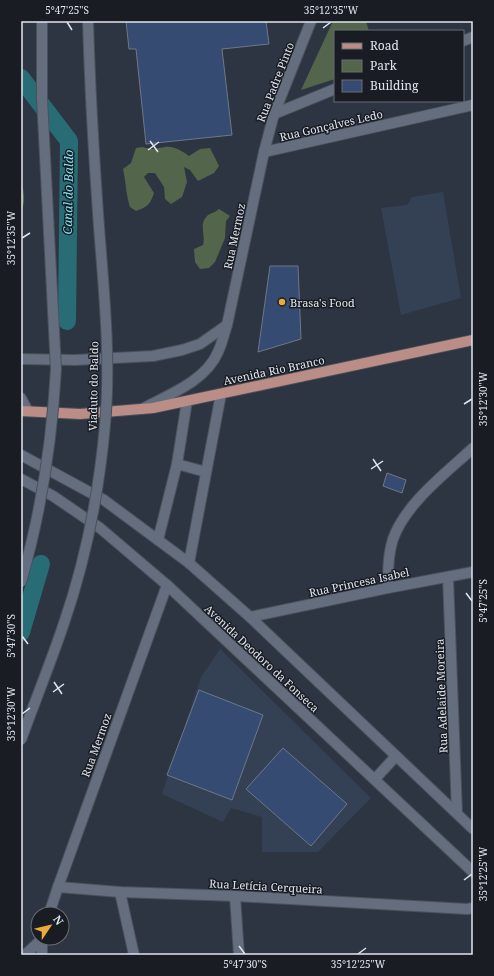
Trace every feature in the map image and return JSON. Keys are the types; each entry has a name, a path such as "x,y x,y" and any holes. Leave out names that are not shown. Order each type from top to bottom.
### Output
{"main road":[{"name":"Avenida Rio Branco","path":"24,411 80,414 140,410 473,340"}],"street":[{"path":"21,582 30,552 44,479 54,401 56,369 42,98 42,21"},
{"name":"Viaduto do Baldo","path":"21,740 65,622 84,556 98,487 105,424 107,372 106,323 91,114 88,21"},
{"name":"Rua Padre Pinto","path":"264,152 274,114 311,21"},
{"path":"274,114 334,89"},
{"name":"Rua Gonçalves Ledo","path":"264,152 473,105"},
{"name":"Rua Mermoz","path":"140,410 194,380 208,367 218,353 227,326 264,152"},
{"path":"23,361 153,356 182,350 200,344 227,326"},
{"path":"189,563 221,394"},
{"path":"21,398 24,411"},
{"path":"158,540 177,464 187,401"},
{"path":"388,588 390,554 400,524 425,493 473,448"},
{"name":"Avenida Deodoro da Fonseca","path":"21,455 104,500 189,563 250,617 473,829"},
{"path":"177,464 206,472"},
{"name":"Avenida Deodoro da Fonseca","path":"21,479 53,496 100,528 167,585 473,872"},
{"name":"Rua Princesa Isabel","path":"250,617 473,572"},
{"name":"Rua Adelaide Moreira","path":"448,577 457,814"},
{"name":"Rua Mermoz","path":"52,906 167,585"},
{"path":"375,780 396,756"},
{"name":"Rua Letícia Cerqueira","path":"58,887 120,892 235,896 467,909 473,908"},
{"path":"120,892 134,955"},
{"path":"235,896 239,955"},
{"path":"21,954 25,955 34,946"}],"shaded area":[{"path":"443,192 461,298 401,315 381,208 407,205 412,197"},
{"path":"220,649 371,798 318,852 262,852 262,817 231,808 223,822 162,794 201,677"}],"green space":[{"path":"333,21 366,21 369,30 334,30 334,79 301,90"},
{"path":"142,147 154,149 172,147 189,156 200,149 210,148 219,166 214,173 198,181 190,170 184,167 187,182 182,197 171,204 165,199 164,187 155,173 148,173 144,177 154,193 148,205 136,211 130,207 123,169 131,163 136,148"},
{"path":"21,180 24,203 21,210"},
{"path":"219,209 230,216 226,221 225,238 215,262 209,268 200,269 195,262 194,249 203,245 203,222 205,218"}],"building":[{"path":"126,21 266,21 269,44 222,49 232,135 146,144 136,49 129,49"},
{"name":"Brasa's Food","path":"270,266 298,266 301,339 258,352"},
{"path":"387,473 406,480 402,493 383,486"},
{"path":"199,690 263,715 232,800 167,775"},
{"path":"283,748 347,804 311,846 246,789"}],"waterway":[{"name":"Canal do Baldo","path":"21,78 69,141 67,321"},
{"name":"Canal do Baldo","path":"21,632 41,564"}],"place":[{"name":"Brasa's Food","path":"282,302"}]}
